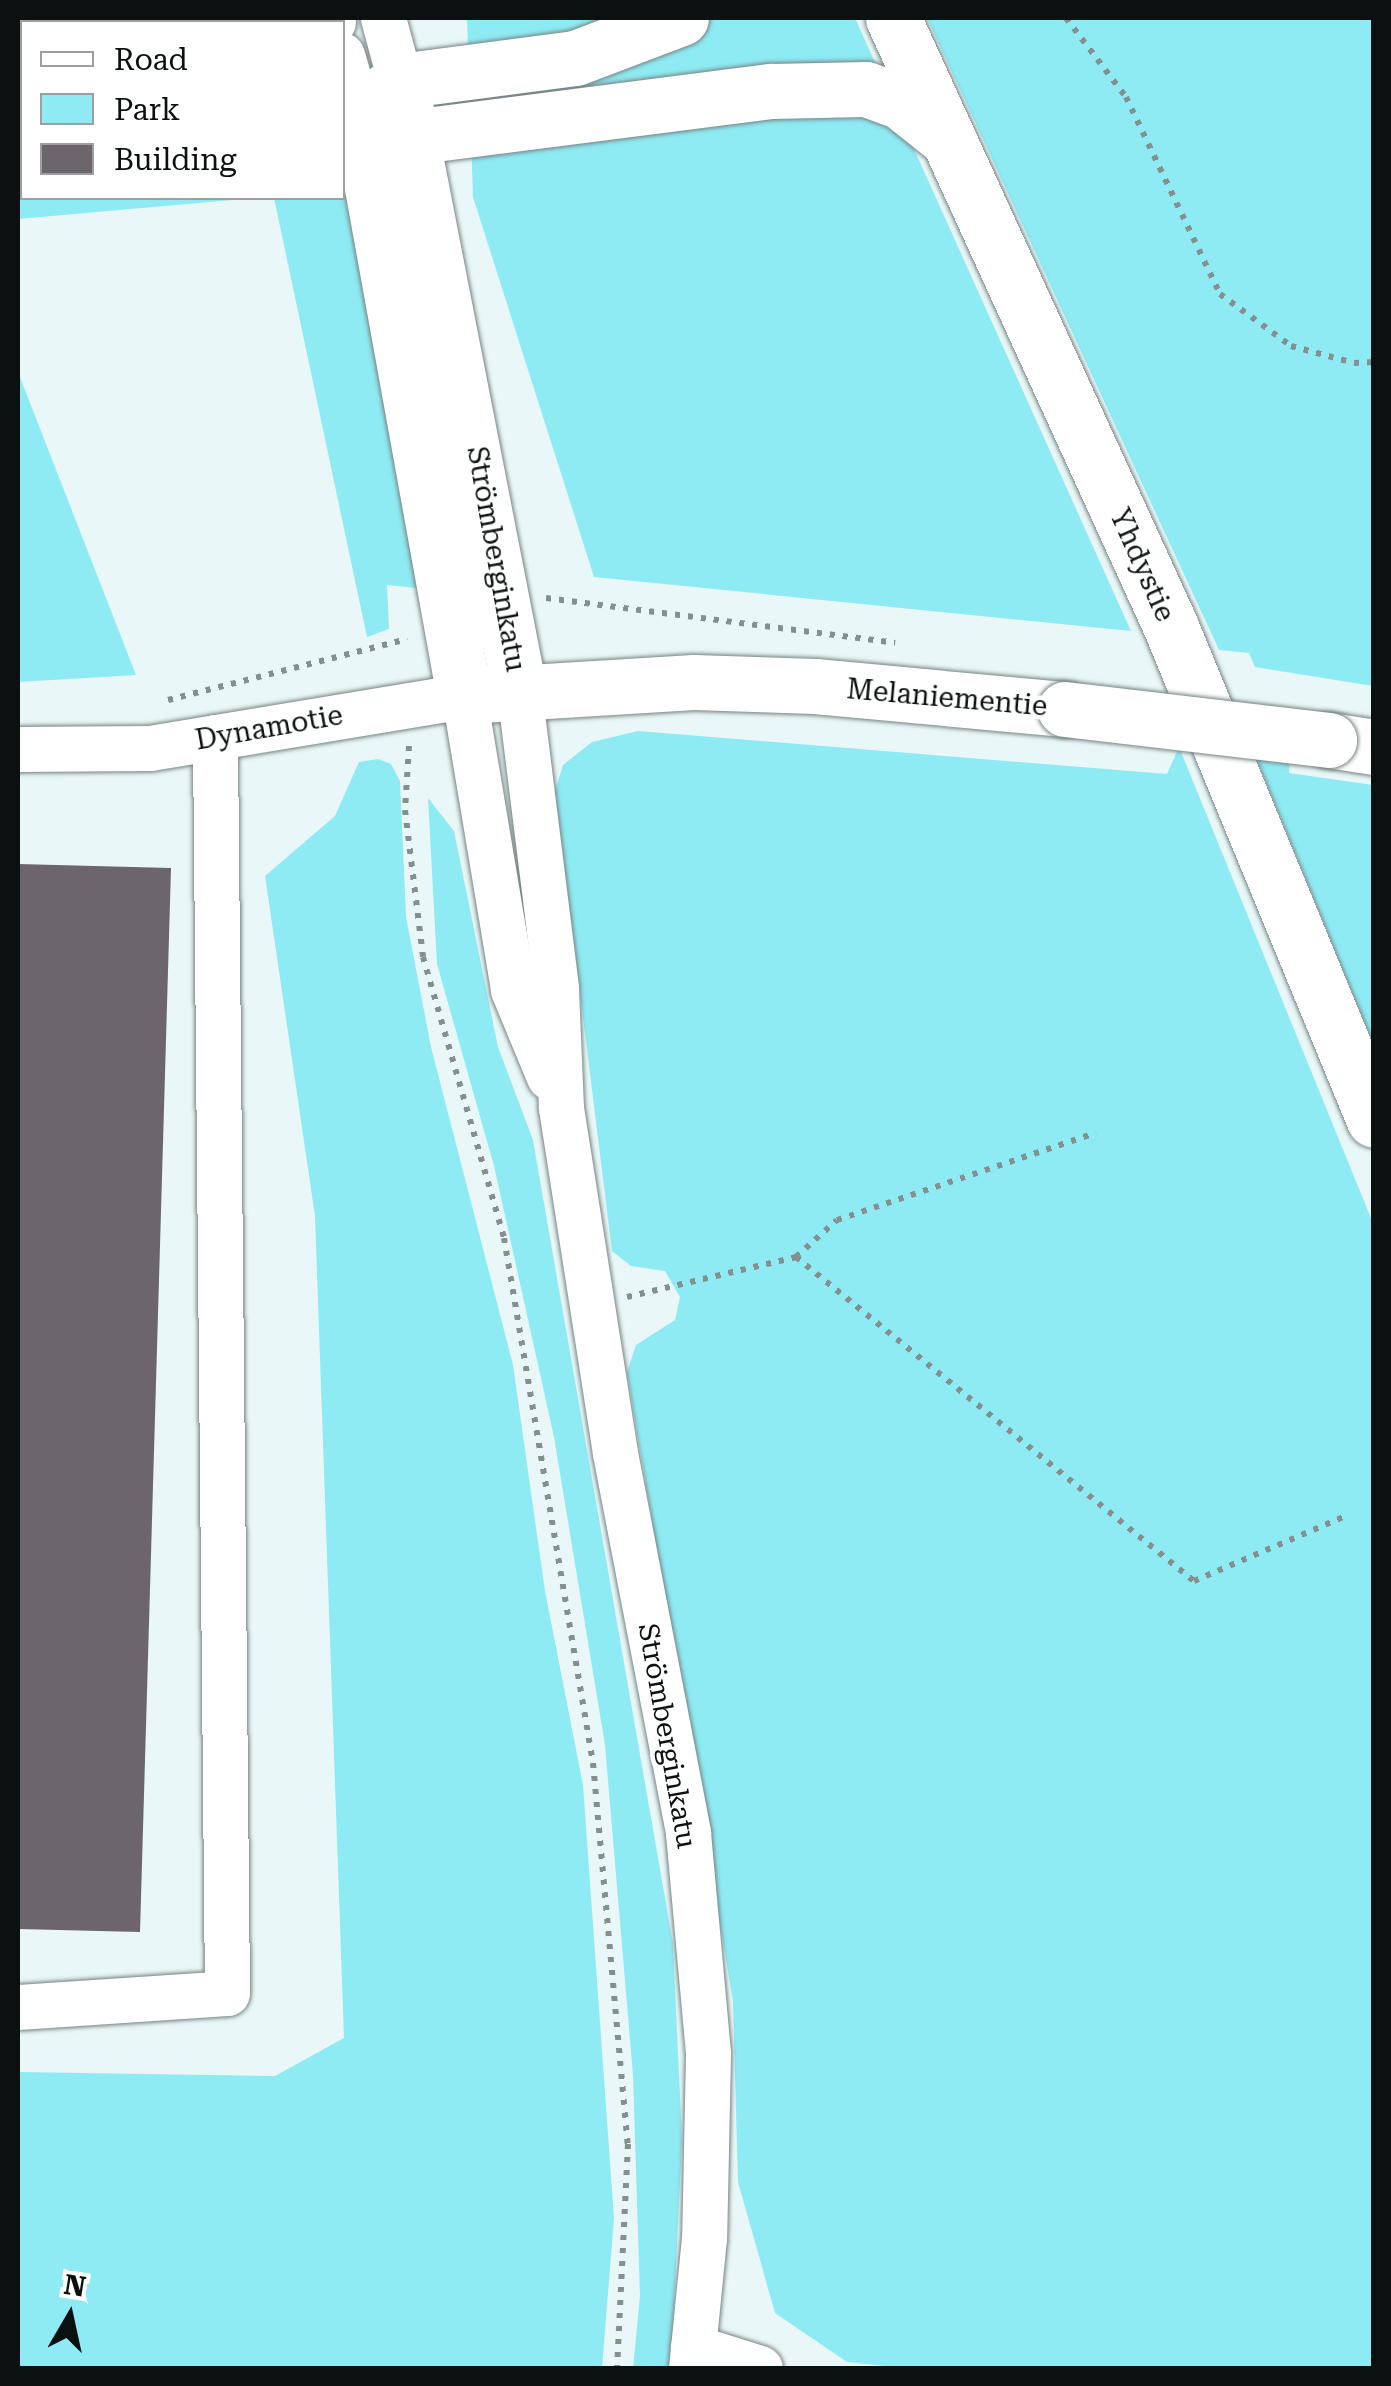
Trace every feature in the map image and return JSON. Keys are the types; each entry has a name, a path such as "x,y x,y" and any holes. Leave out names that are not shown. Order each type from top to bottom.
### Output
{"main road":[{"path":"367,101 575,58 681,18"},
{"name":"Yhdystie","path":"893,18 1170,626 1374,1120"},
{"path":"411,137 771,92 866,90 901,102 949,140"},
{"name":"Strömberginkatu","path":"367,101 411,137 477,595 438,699"},
{"name":"Strömberginkatu","path":"367,101 477,595 519,690"},
{"name":"Melaniementie","path":"519,690 815,686 1065,709 1351,744"},
{"name":"Dynamotie","path":"438,699 519,690"}],"street":[{"name":"Strömberginkatu","path":"367,101 383,18"},
{"name":"Strömberginkatu","path":"345,61 367,101"},
{"name":"Strömberginkatu","path":"519,690 556,989 561,1108 592,1305 688,1833 708,2054 704,2238 692,2358"},
{"name":"Strömberginkatu","path":"438,699 513,990 561,1108"},
{"name":"Dynamotie","path":"18,749 150,748 438,699"},
{"path":"18,2007 228,1992 215,738"},
{"path":"692,2358 760,2368"}],"path":[{"path":"1066,18 1126,97 1220,294 1290,346 1354,363 1374,362"},
{"path":"617,2368 628,2144 593,1763 504,1238 423,958 405,810 438,699 409,639 407,601 477,595 910,645"},
{"path":"158,702 409,639"},
{"path":"592,1305 796,1257 836,1220 1096,1133"},
{"path":"796,1257 1194,1581 1348,1515"}],"green space":[{"path":"18,18 26,20 20,20 20,200 232,200 18,219"},
{"path":"467,18 855,18 1131,631 594,577 473,197"},
{"path":"927,18 1373,18 1373,686 1255,667 1249,653 1219,650"},
{"path":"345,173 436,590 387,585 389,629 367,637 274,200 345,200"},
{"path":"18,372 136,675 18,682"},
{"path":"638,731 1167,774 1179,747 1373,1223 1373,2368 903,2368 847,2362 775,2313 738,2182 733,2001 627,1372 636,1345 675,1320 680,1297 665,1271 631,1266 612,1251 555,791 563,765 592,742"},
{"path":"1255,755 1290,757 1289,773 1373,785 1373,1043"},
{"path":"378,759 391,764 400,781 406,917 431,1047 513,1365 545,1591 583,1785 614,2218 602,2368 18,2368 18,2072 275,2076 344,2038 315,1216 265,876 335,816 359,762"},
{"path":"428,798 454,831 498,1047 533,1140 673,1944 682,2140 671,2368 633,2368 640,2296 633,2075 605,1745 554,1437 494,1166 437,964"}],"building":[{"path":"18,864 171,868 140,1932 18,1929"}]}
